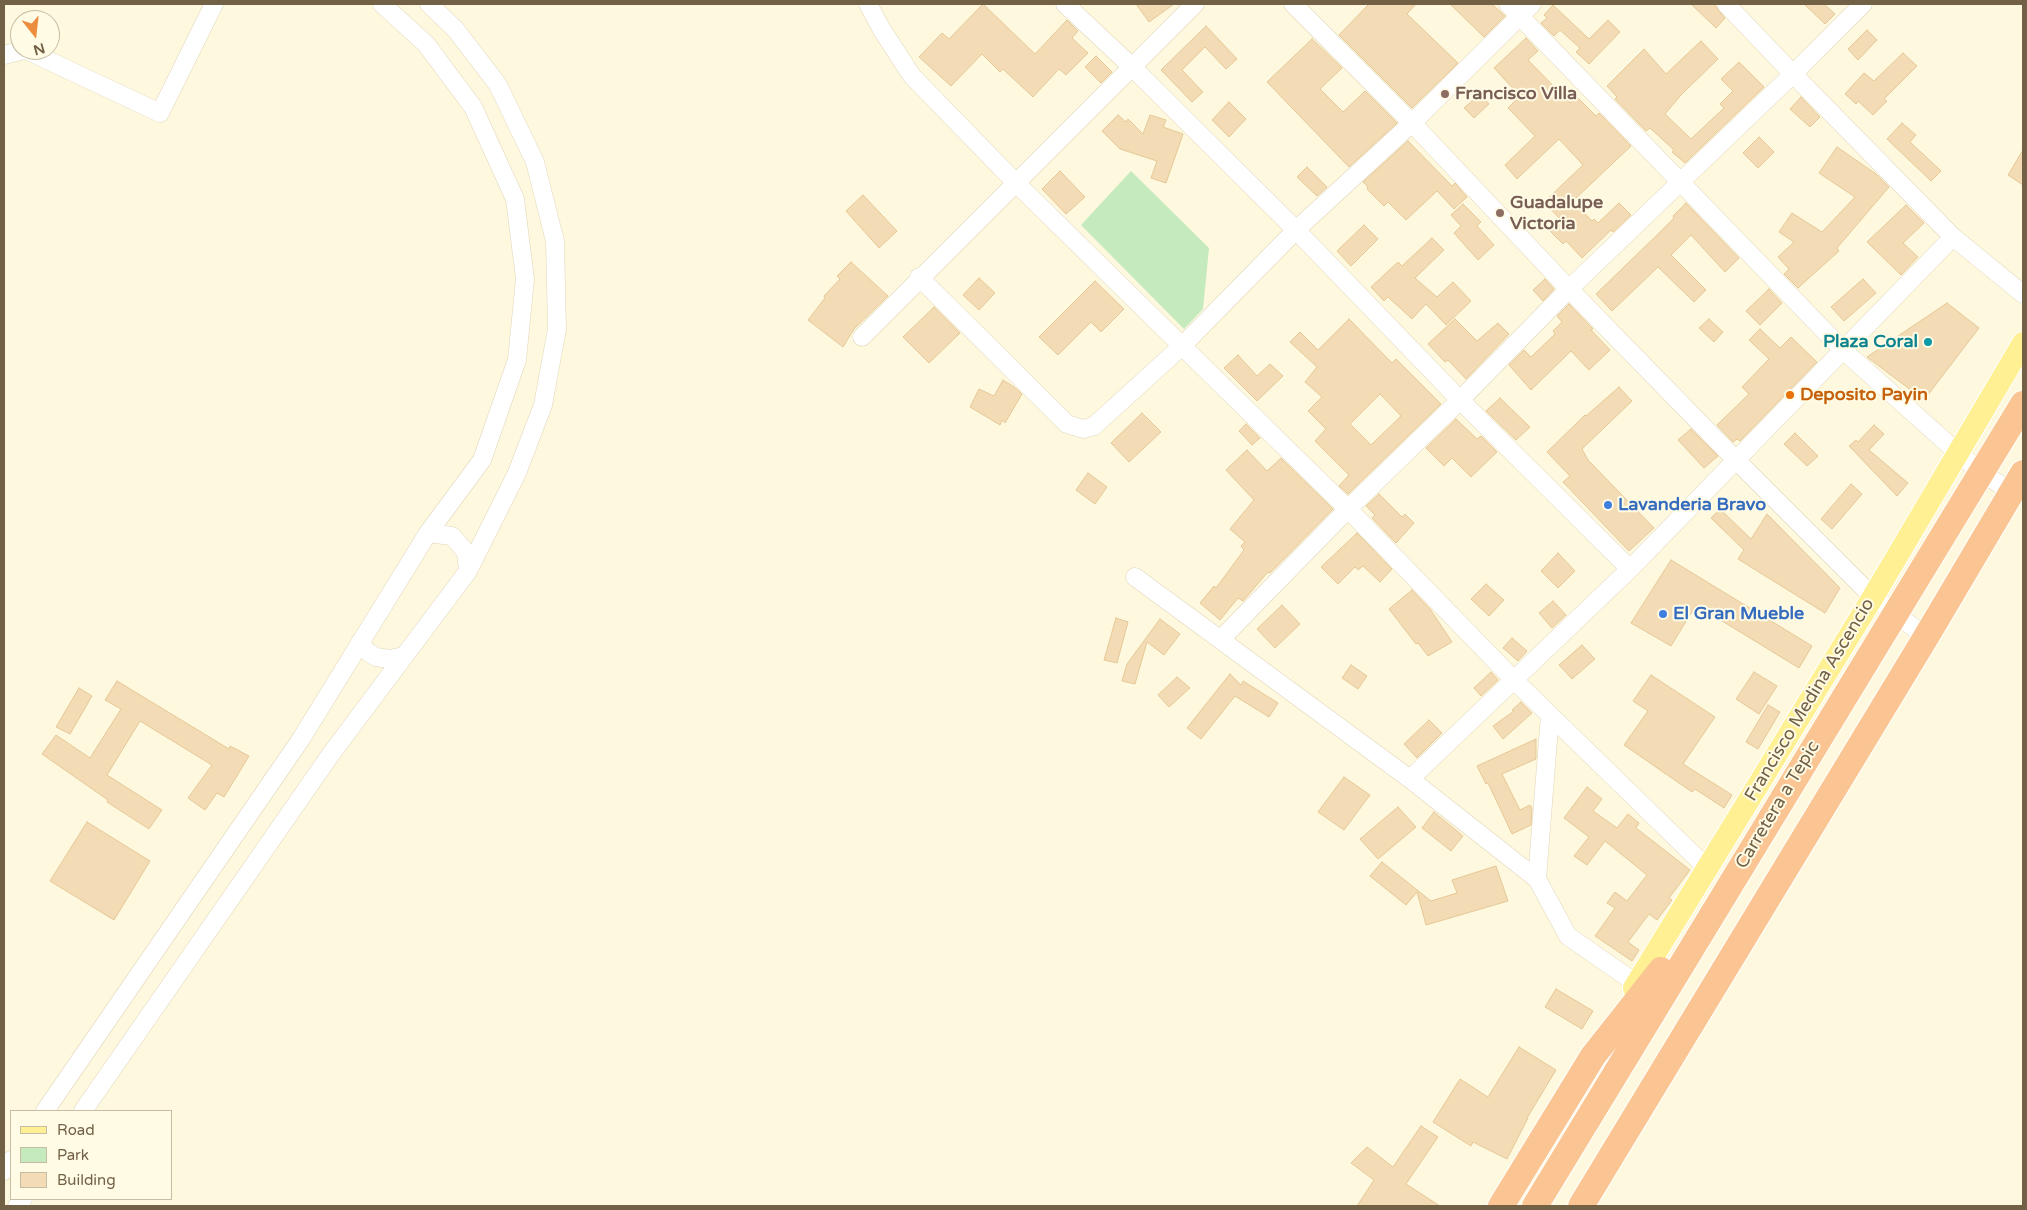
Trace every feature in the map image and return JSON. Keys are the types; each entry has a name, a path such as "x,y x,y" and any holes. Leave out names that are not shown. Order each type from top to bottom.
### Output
{"highway":[{"name":"Carretera a Tepic","path":"1534,1206 2023,404"},
{"path":"1581,1206 1926,637 2017,482"},
{"name":"Francisco Medina Ascencio","path":"1501,1206 1593,1056 1733,880"}],"main road":[{"name":"Francisco Medina Ascencio","path":"1593,1056 1873,597 2023,342"}],"street":[{"path":"46,60 160,113 214,4"},
{"path":"46,1110 301,740 428,533 482,460 517,360 526,280 515,200 474,107 426,44 382,4"},
{"path":"84,1110 325,762 468,571 517,474 543,405 557,329 555,241 535,162 498,85 456,30 429,4"},
{"path":"868,4 882,30 912,76 1016,183 1348,509 1514,680 1708,869"},
{"path":"1065,4 1131,66 1296,230 1460,400 1630,569"},
{"path":"862,337 919,277 1195,4"},
{"path":"1293,4 1412,123 1569,289 1735,459 1873,597 1926,637"},
{"path":"1726,4 1953,237 2023,294"},
{"path":"1220,639 1569,289 1793,74 1863,4"},
{"path":"919,277 1067,424 1083,430 1094,426 1182,346 1296,230 1412,123 1520,8 1842,350 1982,473 2017,482"},
{"path":"1410,779 1630,569 1953,237"},
{"path":"428,533 452,536 466,552 468,571"},
{"path":"1135,576 1410,779 1538,879 1568,936 1637,984"},
{"path":"360,642 368,652 376,657 389,659 404,656"},
{"path":"1538,879 1550,715"}],"green space":[{"path":"1131,171 1209,248 1203,309 1184,329 1081,225"}],"building":[{"path":"983,4 1035,54 1067,20 1078,31 1072,38 1088,53 1066,75 1059,69 1033,97 1003,69 1000,72 982,54 951,86 919,57 942,33 949,39"},
{"path":"1136,4 1174,4 1149,22"},
{"path":"1369,4 1416,4 1407,14 1458,63 1412,108 1339,35"},
{"path":"1450,4 1492,4 1505,16 1484,37"},
{"path":"1691,4 1714,4 1725,18 1716,28"},
{"path":"1804,4 1824,4 1835,14 1825,24"},
{"path":"1553,5 1589,39 1608,20 1620,32 1589,64 1576,52 1580,48 1560,30 1554,36 1541,23 1547,18 1544,15"},
{"path":"1206,26 1237,59 1226,69 1205,47 1182,70 1203,92 1192,102 1161,70"},
{"path":"1867,30 1877,40 1858,60 1848,49"},
{"path":"1526,38 1538,51 1528,60 1570,103 1577,97 1596,116 1599,113 1631,146 1573,201 1592,221 1594,219 1598,223 1619,203 1631,215 1613,232 1611,230 1582,258 1566,241 1563,244 1548,229 1560,219 1544,202 1583,165 1559,139 1517,179 1505,165 1535,136 1508,108 1520,96 1494,68"},
{"path":"1312,39 1342,68 1320,89 1343,112 1365,91 1397,123 1349,167 1267,82"},
{"path":"1701,41 1718,59 1681,95 1665,114 1691,139 1724,108 1720,104 1733,91 1721,79 1739,62 1764,87 1685,163 1650,128 1646,131 1615,99 1617,97 1607,86 1644,49 1666,74"},
{"path":"1903,53 1917,66 1884,99 1887,101 1873,115 1858,101 1856,104 1845,94 1864,73 1874,81"},
{"path":"1096,56 1112,72 1101,83 1085,67"},
{"path":"1480,94 1489,104 1474,118 1464,108"},
{"path":"1801,97 1820,117 1810,127 1790,109"},
{"path":"1229,102 1246,119 1229,137 1212,120"},
{"path":"1118,115 1126,122 1128,119 1143,134 1150,115 1166,120 1163,127 1183,134 1166,183 1151,178 1157,161 1120,149 1102,131"},
{"path":"1902,123 1916,135 1910,142 1941,171 1931,181 1887,139"},
{"path":"1759,137 1774,152 1758,168 1743,153"},
{"path":"1408,141 1452,186 1455,183 1467,197 1454,209 1437,191 1406,220 1388,202 1384,206 1367,189 1368,187 1363,182"},
{"path":"1837,147 1876,174 1889,187 1837,248 1839,251 1798,288 1784,274 1789,269 1778,257 1794,242 1779,232 1792,213 1822,232 1855,197 1819,173"},
{"path":"2023,150 2023,185 2008,175"},
{"path":"1307,167 1327,187 1317,196 1297,177"},
{"path":"1060,171 1085,197 1066,214 1042,189"},
{"path":"863,195 897,231 879,248 846,211"},
{"path":"1686,203 1739,258 1725,272 1691,235 1671,255 1706,290 1694,302 1658,267 1612,311 1596,294 1674,218 1673,216"},
{"path":"1463,204 1481,222 1477,226 1494,245 1478,260 1454,233 1461,226 1451,215"},
{"path":"1906,205 1924,223 1903,243 1918,257 1901,275 1867,242"},
{"path":"1364,225 1378,239 1351,266 1337,251"},
{"path":"1432,238 1444,250 1415,278 1437,297 1453,282 1471,301 1446,325 1426,304 1412,319 1388,297 1384,301 1371,287 1398,262 1402,266"},
{"path":"851,262 888,296 854,329 843,347 808,320 825,298 824,296 840,279 837,276"},
{"path":"979,278 995,293 979,310 963,295"},
{"path":"1545,279 1554,289 1543,301 1533,290"},
{"path":"1863,279 1876,293 1844,321 1831,307"},
{"path":"1095,281 1124,309 1101,332 1091,322 1058,355 1039,337"},
{"path":"1769,289 1782,303 1760,325 1746,311"},
{"name":"Plaza Coral","path":"1947,303 1979,328 1924,400 1867,357"},
{"path":"1569,304 1610,350 1589,370 1571,351 1531,390 1509,365 1524,350 1531,357 1555,334 1553,331 1562,322 1557,316"},
{"path":"934,307 960,333 929,363 903,337"},
{"path":"1349,319 1392,363 1396,359 1441,404 1348,494 1339,486 1349,475 1315,441 1326,429 1308,411 1322,397 1305,382 1317,367 1290,342 1300,332 1318,350","holes":["1380,394 1401,416 1371,445 1350,424"]},
{"path":"1455,319 1477,341 1498,323 1509,334 1466,379 1448,360 1445,362 1428,344"},
{"path":"1709,319 1723,332 1714,342 1699,328"},
{"path":"1760,329 1780,348 1791,337 1817,362 1740,441 1737,439 1733,442 1717,425 1749,394 1742,387 1769,359 1749,340"},
{"path":"1238,355 1257,376 1270,364 1283,376 1257,401 1224,368"},
{"path":"1003,380 1022,394 1005,423 1002,420 1000,425 970,407 979,389 994,396"},
{"path":"1619,387 1632,401 1582,449 1588,460 1654,528 1629,551 1563,482 1570,476 1547,452 1585,415"},
{"path":"1500,398 1530,427 1516,440 1486,411"},
{"path":"1142,413 1161,432 1129,462 1111,443"},
{"path":"1456,419 1477,439 1481,436 1497,452 1471,477 1452,458 1444,466 1426,448"},
{"path":"1246,424 1260,438 1252,445 1239,431"},
{"path":"1874,425 1884,434 1869,450 1908,483 1897,496 1849,446 1856,440 1858,442"},
{"path":"1691,429 1718,456 1704,468 1678,440"},
{"path":"1795,433 1818,456 1807,466 1784,444"},
{"path":"1247,450 1267,471 1281,458 1333,509 1270,573 1268,572 1243,601 1238,598 1220,620 1200,603 1214,586 1216,588 1244,550 1241,546 1245,542 1230,529 1254,500 1226,470"},
{"path":"1088,473 1107,487 1095,504 1076,490"},
{"path":"1851,484 1862,494 1832,529 1821,519"},
{"path":"1379,494 1402,517 1405,514 1414,523 1396,543 1372,518 1375,515 1366,506"},
{"path":"1720,509 1751,539 1767,514 1840,588 1825,613 1738,559 1744,550 1711,518"},
{"path":"1357,533 1392,569 1380,582 1363,566 1358,570 1355,567 1338,584 1321,567"},
{"path":"1558,553 1575,571 1558,588 1541,571"},
{"name":"El Gran Mueble","path":"1671,560 1812,646 1799,668 1696,605 1671,646 1631,623"},
{"path":"1486,584 1504,600 1489,616 1471,599"},
{"path":"1412,590 1430,609 1452,642 1428,656 1418,643 1416,644 1389,609"},
{"path":"1553,601 1566,615 1552,628 1539,613"},
{"path":"1282,605 1300,624 1275,648 1257,629"},
{"path":"1116,618 1128,622 1117,663 1104,660"},
{"path":"1160,619 1180,634 1164,655 1147,642 1135,684 1122,681 1127,664"},
{"path":"1512,638 1527,651 1518,661 1503,648"},
{"path":"1582,645 1595,659 1572,679 1559,665"},
{"path":"1351,665 1367,676 1358,689 1342,678"},
{"path":"1491,672 1498,680 1481,696 1474,688"},
{"path":"1754,672 1777,686 1759,714 1736,699"},
{"path":"1230,674 1241,685 1243,681 1278,703 1269,717 1235,696 1201,739 1187,728"},
{"path":"1651,675 1715,717 1683,764 1732,795 1724,808 1695,789 1692,792 1624,745 1648,711 1633,701"},
{"path":"1177,677 1190,688 1169,707 1158,695"},
{"path":"117,681 229,749 230,746 249,756 224,797 217,793 205,810 188,798 212,765 140,721 107,775 162,810 149,829 107,802 108,800 42,754 56,735 90,758 121,709 105,700"},
{"path":"79,688 92,696 70,734 56,727"},
{"path":"1521,702 1532,713 1503,739 1493,726 1514,711 1512,710"},
{"path":"1768,705 1780,712 1758,749 1746,742"},
{"path":"1429,720 1442,733 1417,758 1404,744"},
{"path":"1536,739 1536,759 1502,774 1520,810 1530,805 1532,808 1531,825 1512,834 1488,783 1486,784 1477,766"},
{"path":"1344,777 1370,795 1344,830 1318,812"},
{"path":"1587,787 1602,799 1593,811 1617,828 1628,814 1639,823 1636,828 1690,870 1669,898 1672,900 1657,920 1649,914 1628,942 1639,950 1632,961 1595,936 1615,908 1607,903 1615,892 1627,901 1647,875 1605,841 1587,865 1574,856 1589,837 1564,818"},
{"path":"1398,807 1416,827 1378,859 1360,839"},
{"path":"1434,812 1463,836 1451,851 1422,828"},
{"path":"87,822 150,861 114,920 50,881"},
{"path":"1382,862 1431,901 1457,893 1452,880 1496,866 1508,901 1426,925 1417,892 1406,905 1370,876"},
{"path":"1556,989 1593,1011 1582,1029 1545,1007"},
{"path":"1519,1047 1556,1070 1527,1118 1507,1159 1473,1142 1471,1146 1433,1122 1460,1079 1488,1097"},
{"path":"1421,1126 1438,1137 1406,1184 1440,1206 1357,1206 1374,1180 1351,1163 1367,1147 1393,1167"}],"place":[{"name":"Francisco Villa","path":"1445,94"},
{"name":"Guadalupe Victoria","path":"1500,213"},
{"name":"Plaza Coral","path":"1928,342"},
{"name":"Deposito Payin","path":"1790,395"},
{"name":"Lavanderia Bravo","path":"1608,505"},
{"name":"El Gran Mueble","path":"1663,614"}]}
